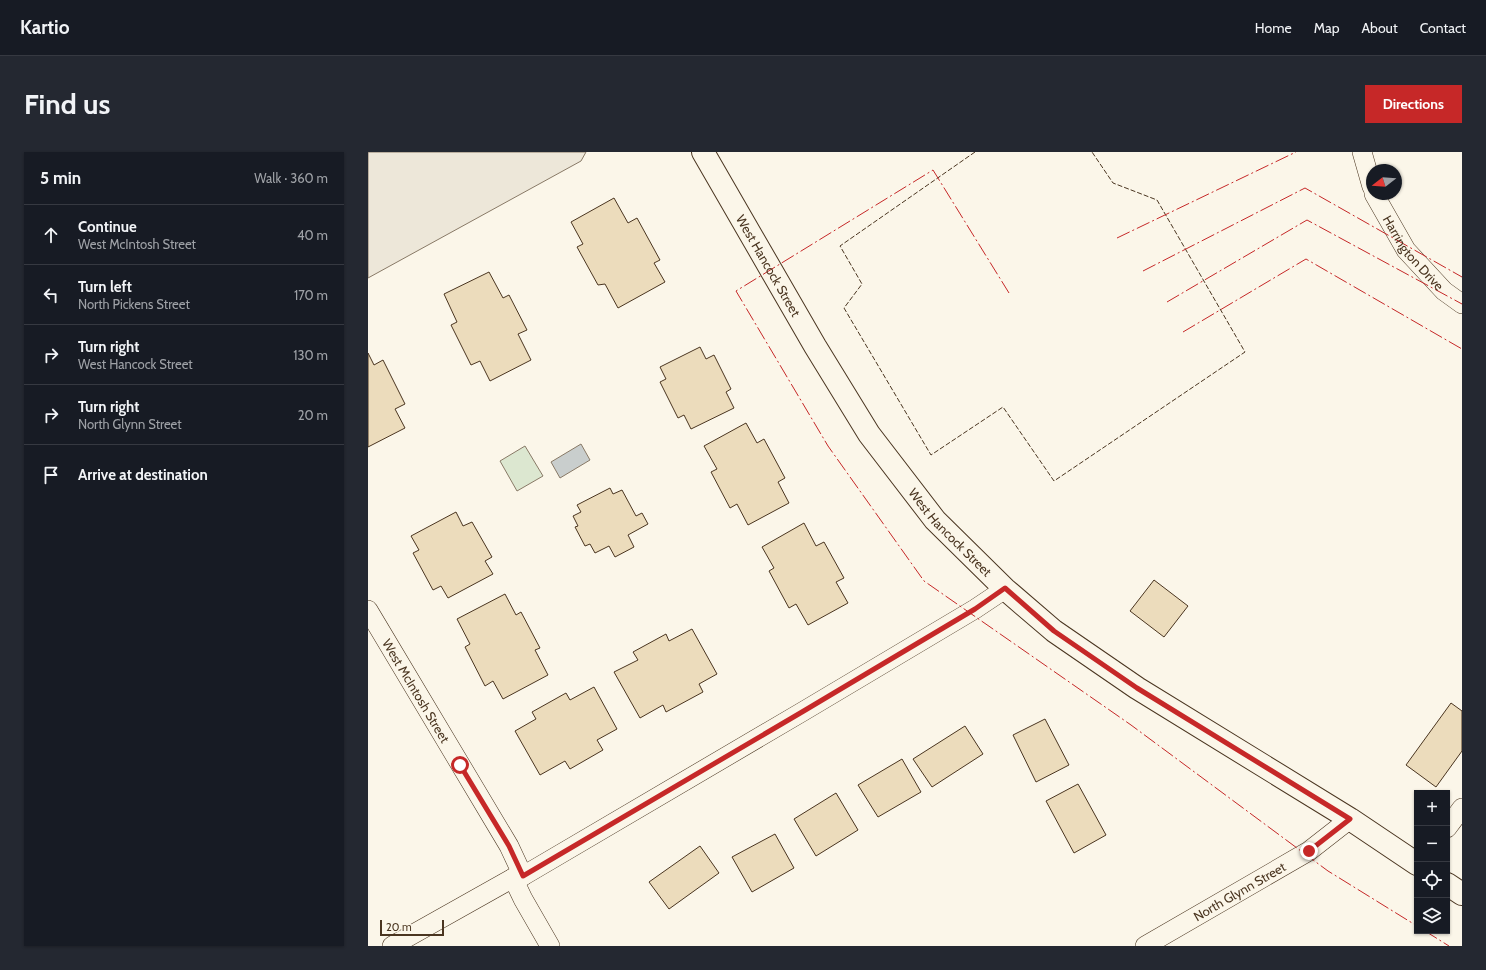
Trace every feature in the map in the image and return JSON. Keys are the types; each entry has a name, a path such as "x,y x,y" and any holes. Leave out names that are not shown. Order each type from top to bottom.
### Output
{"main road":[{"name":"West Hancock Street","path":"703,152 815,346 869,434 935,520 1005,588 1054,631 1137,688 1350,819 1414,862"},
{"path":"1450,886 1462,894"}],"street":[{"path":"1362,152 1366,166"},
{"name":"Harrington Drive","path":"1376,200 1406,250 1444,291 1462,304"},
{"path":"392,946 518,877 802,712 975,609 1005,588"},
{"name":"West McIntosh Street","path":"368,610 509,846 523,899 550,946"},
{"path":"1448,826 1462,808"},
{"name":"North Glynn Street","path":"1145,946 1309,851 1350,819"}],"green space":[{"path":"525,446 543,476 517,491 500,461"}],"shaded area":[{"path":"368,152 586,152 581,161 368,278"},
{"path":"581,444 590,460 560,478 551,462"}],"building":[{"path":"614,198 628,223 637,218 660,260 654,263 665,282 618,308 605,284 598,285 577,247 583,244 571,222"},
{"path":"489,272 503,298 509,295 527,330 518,334 531,360 490,381 480,361 471,365 451,325 457,322 444,294"},
{"path":"700,347 706,359 714,355 731,389 726,392 734,408 691,429 684,415 678,418 660,382 666,379 660,367"},
{"path":"368,353 374,365 383,360 405,404 395,409 405,428 368,447"},
{"path":"746,423 757,443 764,439 785,478 778,482 789,503 748,525 737,504 730,508 711,472 717,469 704,446"},
{"path":"610,488 613,494 622,490 636,516 642,513 648,524 628,535 634,547 615,557 609,546 595,553 590,544 585,546 575,527 578,526 573,516 581,512 577,505"},
{"path":"456,512 463,526 472,522 492,557 485,561 493,574 448,598 441,586 433,590 413,553 419,550 411,536"},
{"path":"804,523 816,546 824,542 844,578 836,582 848,603 808,625 796,604 789,608 769,571 774,568 762,547"},
{"path":"1154,580 1188,606 1164,637 1130,611"},
{"path":"505,594 516,615 521,612 540,648 535,650 548,675 503,699 493,681 485,686 465,647 470,644 457,619"},
{"path":"692,629 717,674 699,684 703,692 666,712 663,705 640,718 614,672 638,660 633,652 666,634 669,641"},
{"path":"594,687 617,729 597,740 603,750 570,769 565,761 540,775 515,731 536,719 532,712 566,693 570,700"},
{"path":"1451,703 1462,711 1462,751 1436,787 1406,765"},
{"path":"1045,719 1069,765 1036,782 1013,735"},
{"path":"965,726 983,754 932,787 913,759"},
{"path":"902,759 921,792 878,817 858,785"},
{"path":"1078,784 1106,835 1074,853 1046,801"},
{"path":"836,793 858,830 816,856 794,819"},
{"path":"775,834 794,868 752,892 732,857"},
{"path":"700,846 719,873 669,909 649,882"}],"fence":[{"path":"975,152 840,246 862,284 844,308 931,455 1003,407 1054,481 1245,352 1157,200 1113,183 1092,152"}],"power":[{"path":"1117,238 1296,152"},
{"path":"1009,293 933,170 736,291 828,446 924,581 1131,725 1328,871 1414,924"},
{"path":"1143,271 1305,188 1462,277"},
{"path":"1167,302 1307,220 1462,304"},
{"path":"1183,332 1306,259 1462,349"},
{"path":"1430,934 1449,946"}],"route":[{"path":"460,765 509,846 523,876 975,609 1005,588 1054,631 1137,688 1350,819 1309,851"}]}
